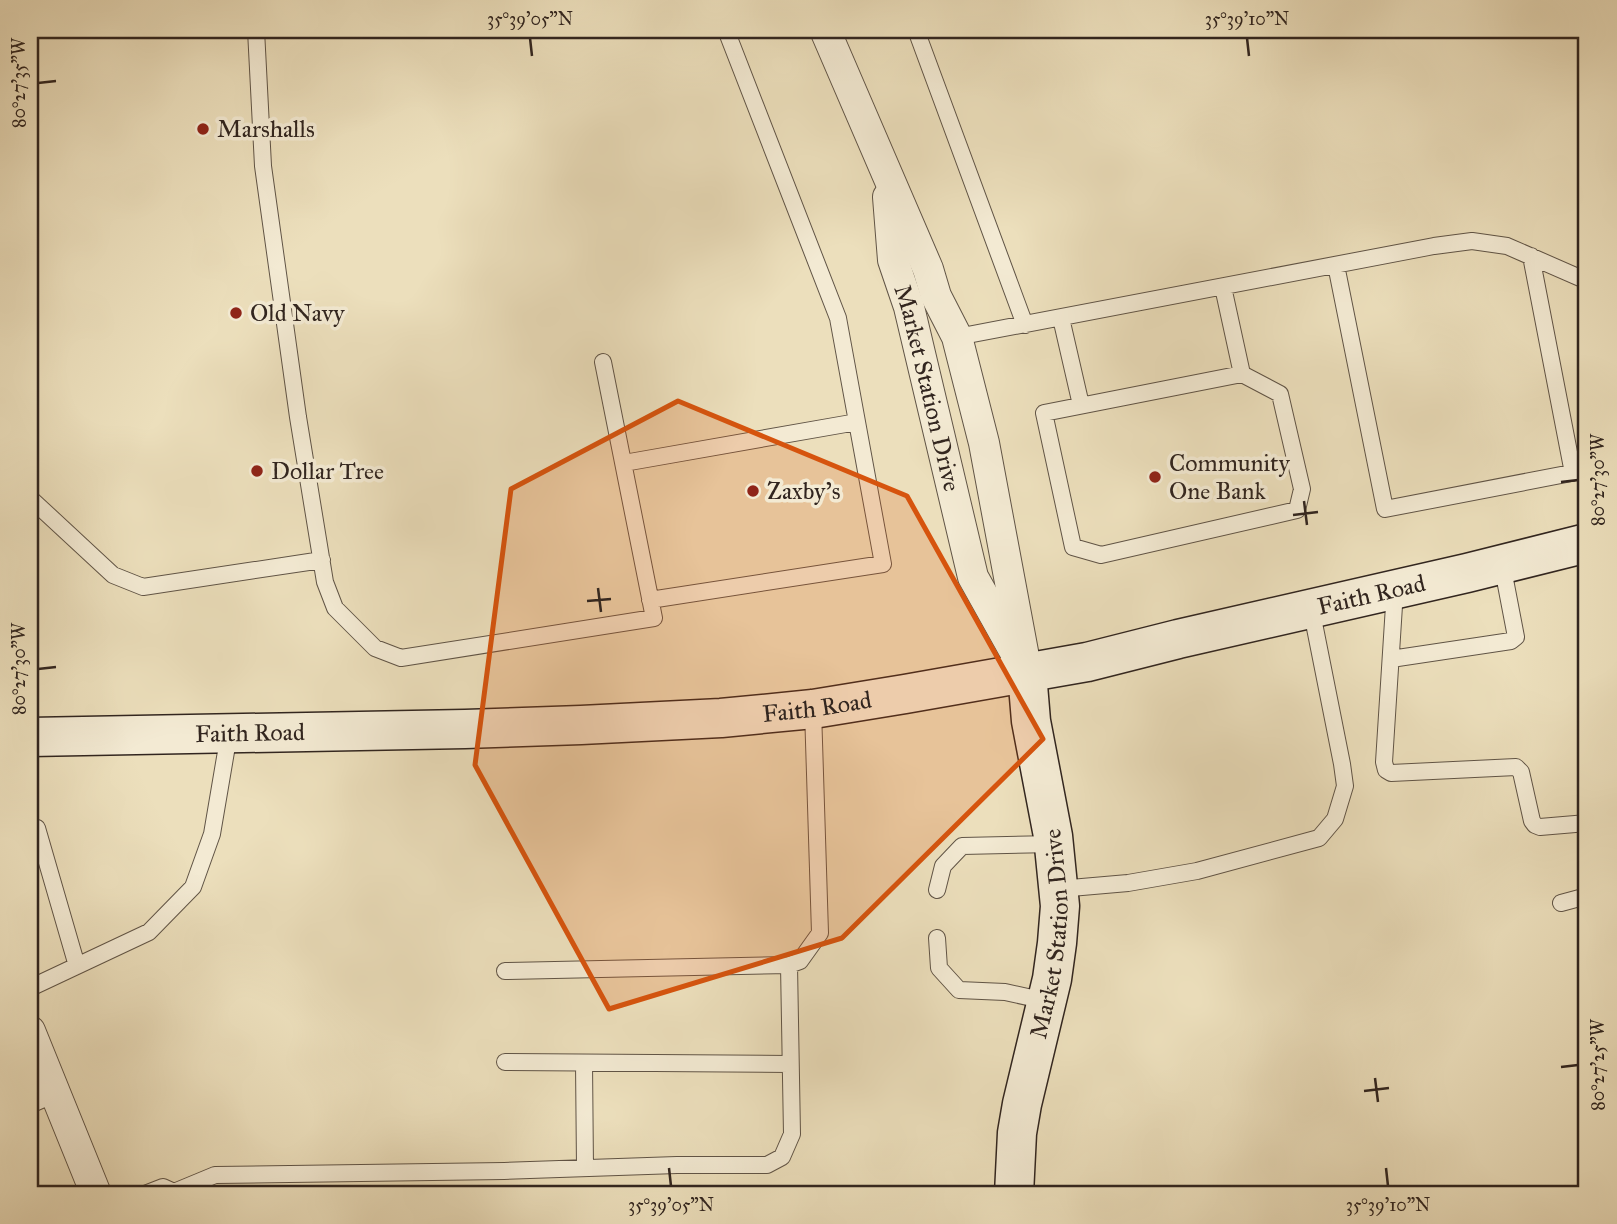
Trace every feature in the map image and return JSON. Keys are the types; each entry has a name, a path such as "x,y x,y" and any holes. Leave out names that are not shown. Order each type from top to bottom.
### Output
{"main road":[{"name":"Faith Road","path":"30,737 581,725 722,718 813,709 1087,662 1587,543"},
{"name":"Market Station Drive","path":"1014,1194 1017,1133 1052,979 1059,906 1054,844 1031,721 1027,673"}],"street":[{"name":"Market Station Drive","path":"825,30 928,269 936,296 957,337 984,443 1027,673"},
{"name":"Market Station Drive","path":"886,172 893,260 909,307 973,578 1027,673"},
{"path":"30,1031 42,1099 96,1194"}],"lane":[{"path":"256,30 263,166 298,417 325,582 335,608 375,648 401,658 654,618 603,362"},
{"path":"650,600 883,564 838,317 726,30"},
{"path":"916,30 1025,325"},
{"path":"957,337 1472,241 1507,246 1587,281"},
{"path":"1336,265 1385,509 1580,472 1531,256"},
{"path":"1223,287 1242,374"},
{"path":"1061,318 1081,405"},
{"path":"1242,374 1280,394 1302,489 1297,510 1101,555 1073,547 1044,413 1242,374"},
{"path":"624,463 857,422"},
{"path":"30,498 113,575 143,587 322,560"},
{"path":"1391,659 1511,641 1516,637 1502,564"},
{"path":"1396,589 1384,762 1386,770 1391,774 1516,766 1521,772 1535,825 1541,827 1587,823"},
{"path":"1059,889 1128,883 1197,872 1319,838 1335,819 1345,786 1311,608"},
{"path":"505,971 789,965 800,961 820,933 813,709"},
{"path":"30,988 149,932 193,887 212,834 229,734"},
{"path":"37,828 77,967"},
{"path":"937,890 943,866 962,846 1054,844"},
{"path":"1561,903 1587,896"},
{"path":"937,939 939,968 959,990 1005,992 1046,1001"},
{"path":"145,1194 163,1187 174,1193 195,1189 215,1175 766,1165 782,1157 792,1135 789,965"},
{"path":"505,1062 790,1064"},
{"path":"584,1063 585,1168"}],"highlighted area":[{"path":"678,401 907,496 1043,739 842,938 609,1009 475,765 511,489"}],"place":[{"name":"Marshalls","path":"203,129"},
{"name":"Old Navy","path":"236,313"},
{"name":"Dollar Tree","path":"257,471"},
{"name":"Community One Bank","path":"1155,477"},
{"name":"Zaxby's","path":"753,491"}]}
